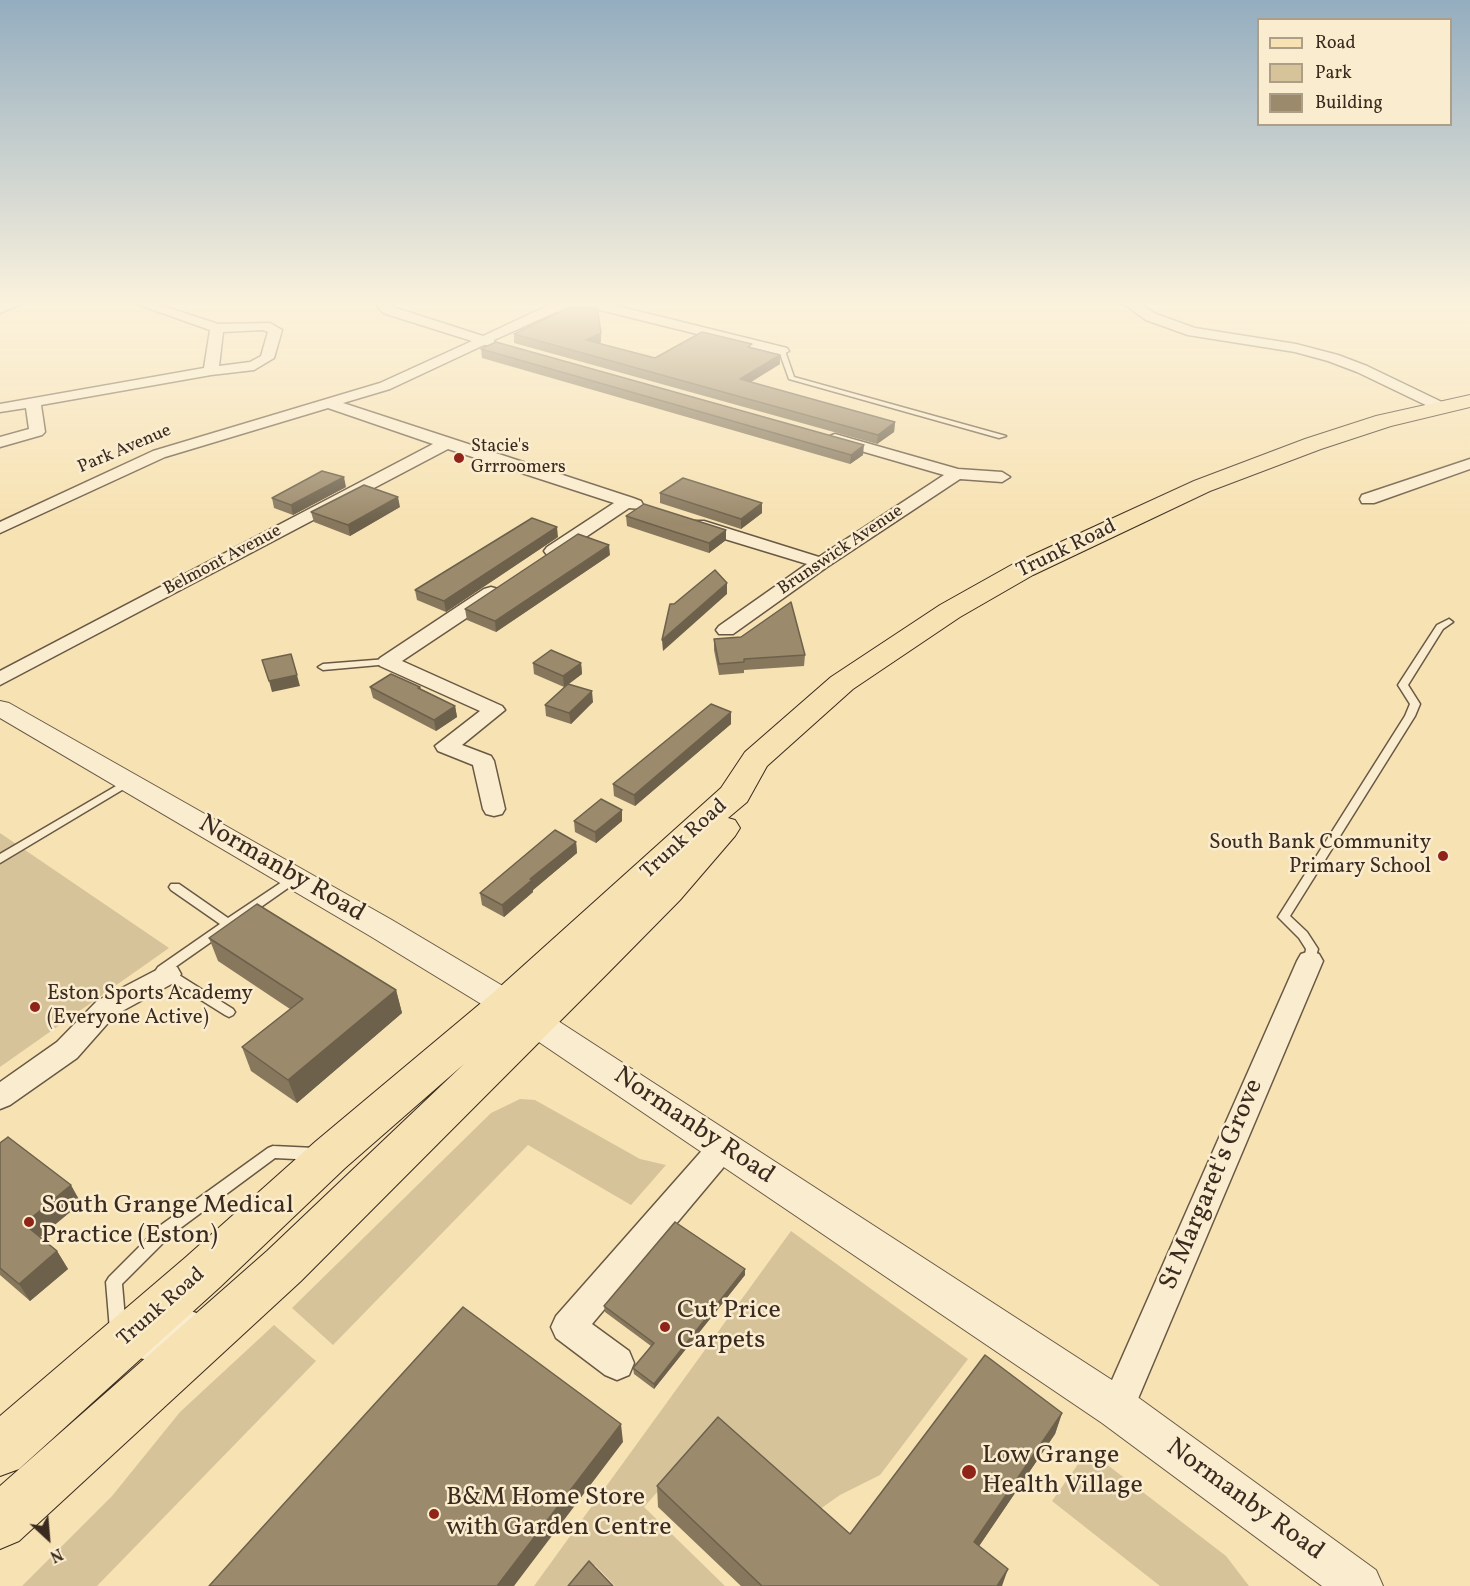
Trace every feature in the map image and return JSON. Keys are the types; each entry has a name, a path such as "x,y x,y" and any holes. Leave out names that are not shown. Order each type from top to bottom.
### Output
{"main road":[{"name":"Trunk Road","path":"0,1450 330,1155 521,1013 668,891 759,784 799,744 989,589 1024,569 1240,470 1384,421 1470,401"},
{"path":"0,1522 284,1266 354,1198 521,1013"}],"street":[{"path":"0,408 188,375"},
{"name":"Park Avenue","path":"0,528 159,454 385,386 409,375"},
{"path":"1370,375 1441,407"},
{"path":"0,442 37,432 33,402"},
{"path":"329,403 447,444 650,509"},
{"path":"822,436 957,474 1002,477"},
{"name":"Belmont Avenue","path":"0,679 447,444"},
{"path":"1368,499 1441,472 1470,464"},
{"path":"1441,472 1470,480"},
{"name":"Brunswick Avenue","path":"726,630 821,563 957,474"},
{"path":"540,560 627,502"},
{"path":"684,520 821,563"},
{"path":"387,662 502,585"},
{"path":"387,662 495,710 446,746 483,761 494,809"},
{"name":"Normanby Road","path":"0,708 294,878 521,1013 1117,1408 1347,1582"},
{"name":"St Margaret's Grove","path":"1117,1408 1310,961"},
{"path":"0,1097 67,1050 106,1008 168,974"},
{"path":"617,1363 568,1327 723,1147"}],"lane":[{"path":"790,375 791,378 1002,436"},
{"path":"1310,961 1312,948 1303,935 1284,917 1410,716 1414,704 1403,685 1440,627 1449,622"},
{"path":"323,667 387,662"},
{"path":"2,856 128,782"},
{"path":"229,1012 162,970 294,878"},
{"path":"175,887 228,924"},
{"path":"199,1311 150,1353 119,1346 114,1282 166,1230 273,1152 330,1155"},
{"path":"262,1264 354,1198"}],"green space":[{"name":"Eston Sports Academy (Everyone Active)","path":"0,833 169,948 0,1067"},
{"path":"520,1099 535,1100 640,1159 666,1165 631,1205 528,1145 333,1345 292,1308 491,1113"},
{"path":"791,1231 968,1359 880,1475 840,1495 813,1514 715,1427 644,1507 725,1586 615,1586 595,1565 577,1586 534,1586"},
{"path":"274,1325 316,1361 97,1586 22,1586 112,1496 180,1412"},
{"path":"1088,1450 1226,1556 1249,1586 1160,1586 1052,1501"}],"building":[{"path":"572,375 614,375 864,445 851,455"},
{"path":"662,375 747,375 740,379 895,422 878,435"},
{"path":"322,471 344,477 291,505 272,498"},
{"path":"683,478 762,503 741,519 660,493"},
{"path":"364,485 398,497 348,525 311,512"},
{"path":"644,504 726,530 709,543 626,516"},
{"path":"532,518 557,527 444,601 415,590"},
{"path":"578,534 609,545 495,621 465,609"},
{"path":"715,570 727,583 662,640 670,604 674,604"},
{"path":"791,602 805,655 744,659 744,662 719,664 714,639 741,637"},
{"path":"551,650 581,663 563,676 533,663"},
{"path":"291,654 297,675 269,681 262,660"},
{"path":"391,674 455,706 434,720 370,687"},
{"path":"568,684 592,691 569,713 545,705"},
{"path":"711,704 731,712 634,795 613,784"},
{"path":"601,799 622,810 595,832 574,821"},
{"path":"555,830 576,842 502,905 480,893"},
{"path":"257,904 396,990 288,1080 242,1047 303,999 209,938"},
{"name":"South Grange Medical Practice (Eston)","path":"8,1137 71,1185 24,1224 57,1251 19,1284 0,1268 0,1143"},
{"name":"Cut Price Carpets","path":"675,1222 745,1269 654,1384 633,1368 654,1343 604,1306"},
{"name":"B&M Home Store with Garden Centre","path":"463,1307 621,1424 497,1586 209,1586"},
{"name":"Low Grange Health Village","path":"985,1355 1062,1413 974,1542 1008,1569 997,1586 762,1586 657,1486 718,1417 850,1534"},
{"path":"589,1561 613,1586 568,1586"}],"place":[{"name":"Stacie's Grrroomers","path":"459,458"},
{"name":"South Bank Community Primary School","path":"1443,856"},
{"name":"Eston Sports Academy (Everyone Active)","path":"35,1007"},
{"name":"South Grange Medical Practice (Eston)","path":"29,1222"},
{"name":"Cut Price Carpets","path":"665,1327"},
{"name":"Low Grange Health Village","path":"969,1472"},
{"name":"B&M Home Store with Garden Centre","path":"434,1514"}]}
